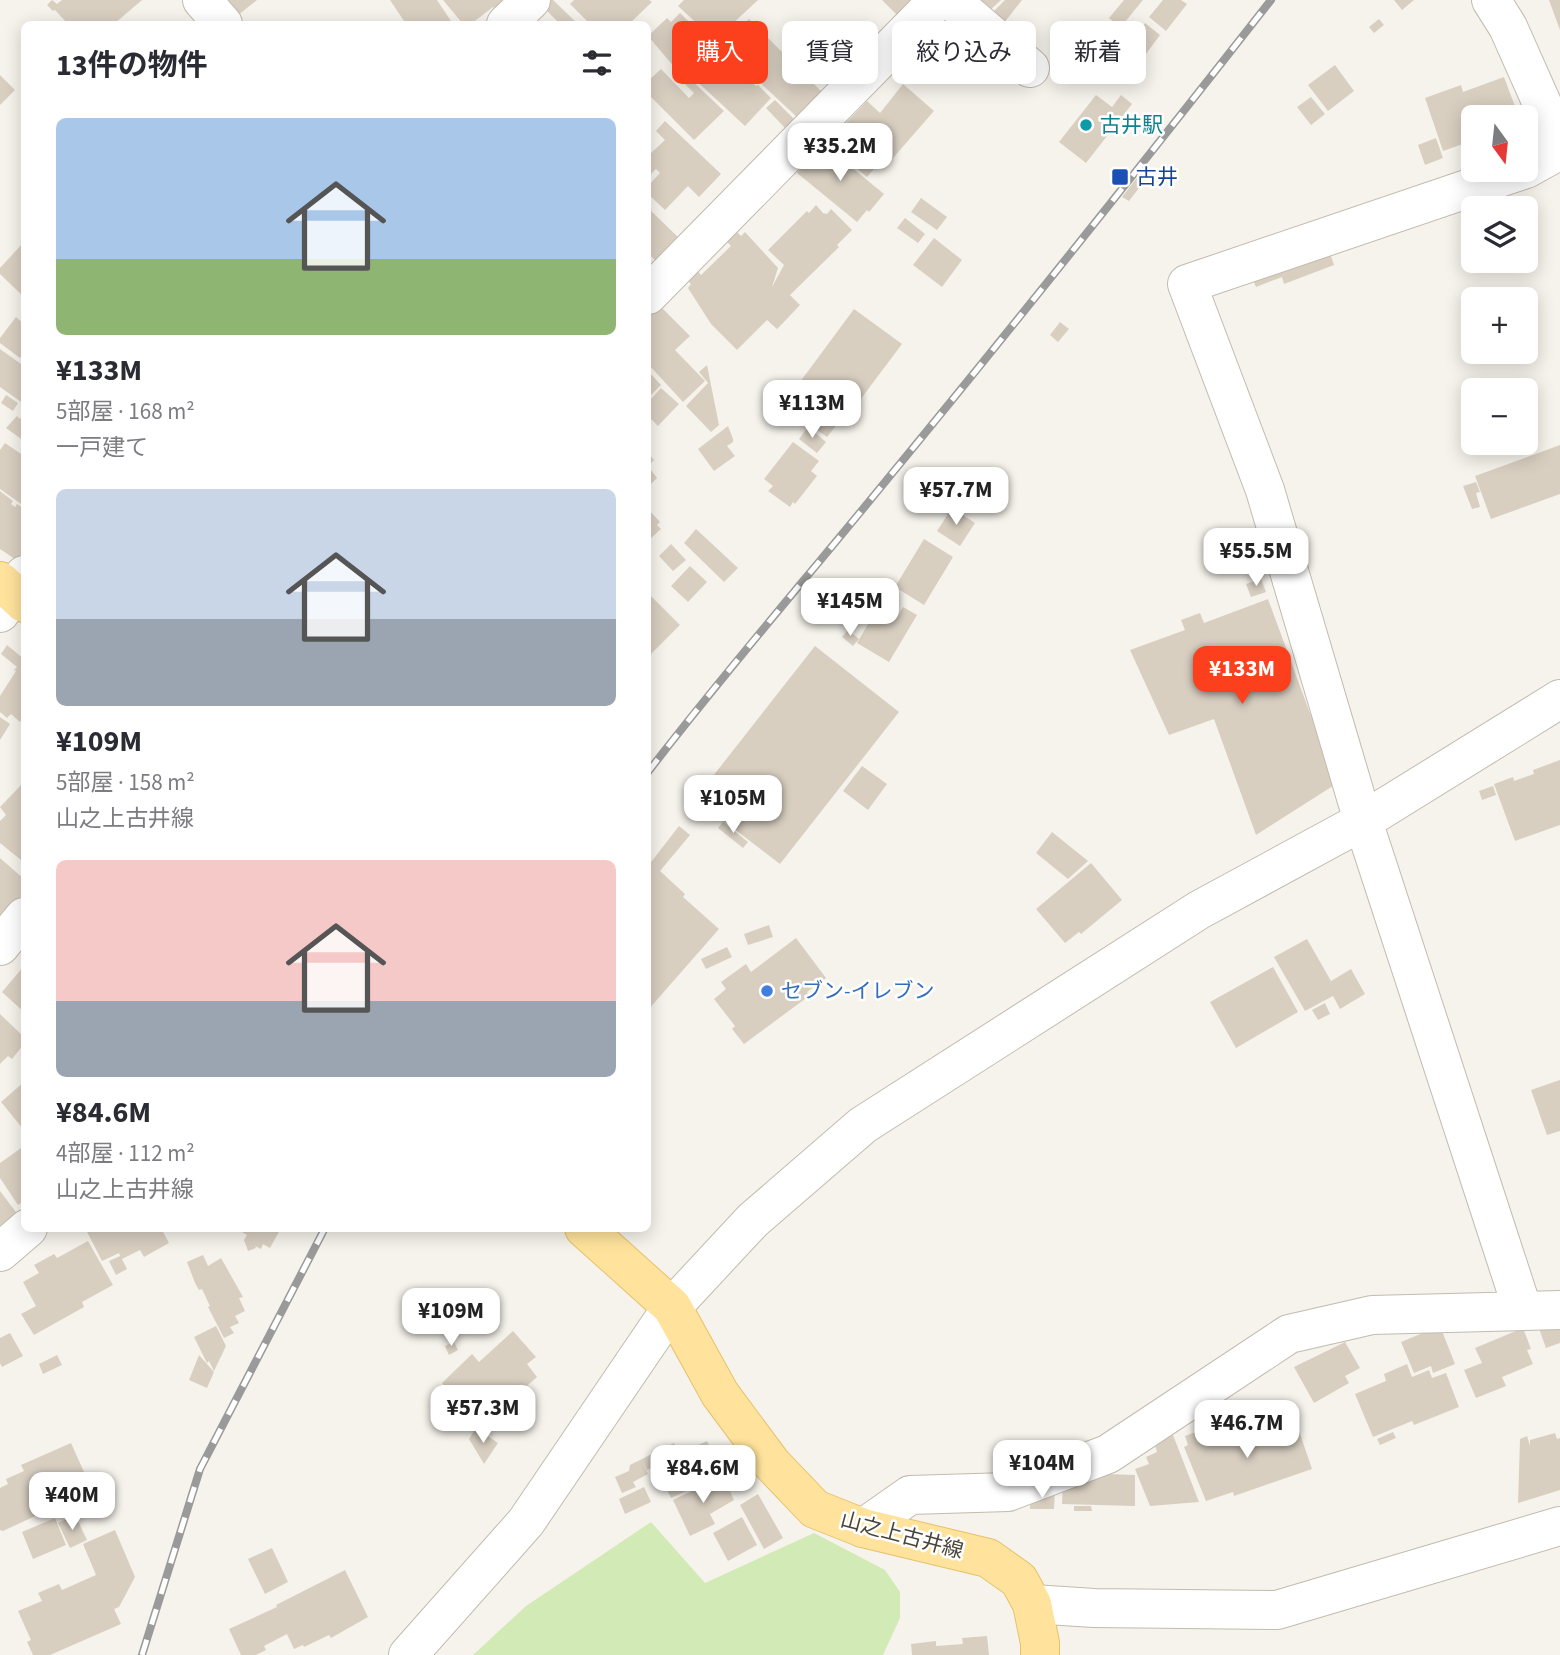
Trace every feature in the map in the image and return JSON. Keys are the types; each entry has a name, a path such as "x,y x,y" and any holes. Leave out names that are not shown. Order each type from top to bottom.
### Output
{"main road":[{"name":"山之上古井線","path":"588,1232 672,1307 720,1394 772,1464 815,1509 863,1528 988,1558 1019,1580 1032,1604 1040,1655"}],"street":[{"path":"202,0 220,21"},
{"path":"509,21 531,0"},
{"path":"651,292 938,0"},
{"path":"951,0 975,21"},
{"path":"1491,0 1508,27 1556,135 1555,153 1538,162"},
{"path":"863,1528 911,1495 1008,1492 1108,1454 1289,1334 1372,1315 1542,1311 1363,821 1265,491 1187,284 1487,182"},
{"path":"408,1655 526,1522 672,1307 753,1220 863,1125 1199,911 1363,821 1560,699"},
{"path":"0,946 21,921"},
{"path":"0,1252 23,1232"},
{"path":"1032,1604 1094,1608 1277,1610 1560,1526"}],"green space":[{"path":"651,1522 705,1583 814,1533 885,1570 900,1592 900,1618 883,1655 473,1655 526,1606"}],"building":[{"path":"52,0 57,4 62,0 142,0 118,21 65,21 47,5"},
{"path":"215,0 257,0 237,16"},
{"path":"390,0 437,0 451,21 404,21"},
{"path":"443,0 511,0 497,11 493,7 475,21 460,21"},
{"path":"553,0 575,21 557,21 543,7"},
{"path":"574,0 652,2 632,21 587,21 570,4"},
{"path":"684,0 758,0 735,21 694,21 678,6"},
{"path":"882,0 916,0 901,19"},
{"path":"980,0 1001,0 989,11"},
{"path":"1005,0 1022,0 1006,21 1002,21 994,11"},
{"path":"1124,0 1143,0 1126,21 1112,21 1109,18"},
{"path":"1163,0 1181,0 1187,4 1166,31 1149,17"},
{"path":"1394,0 1414,0 1402,10"},
{"path":"1549,0 1560,0 1560,30"},
{"path":"680,13 688,21 672,21"},
{"path":"667,18 672,21 672,64 651,40 651,33"},
{"path":"1379,19 1384,25 1374,33 1369,27"},
{"path":"1146,24 1160,35 1146,54"},
{"path":"768,38 782,52 782,84 814,84 823,93 798,118 762,84 768,84"},
{"path":"1335,65 1354,91 1328,111 1308,85"},
{"path":"661,69 672,80 672,84 675,84 689,98 694,93 685,84 695,84 724,111 694,140 651,97 651,78"},
{"path":"0,75 15,90 0,105"},
{"path":"1504,77 1514,105 1461,105 1461,145 1443,151 1425,98 1461,85 1463,92"},
{"path":"700,84 758,85 771,98 745,126"},
{"path":"903,84 934,111 886,166 880,162 867,177 827,143 867,101 880,113"},
{"path":"1096,95 1112,107 1121,95 1132,104 1086,163 1059,142"},
{"path":"1311,97 1325,114 1311,125 1297,107"},
{"path":"775,100 794,119 785,128 766,108"},
{"path":"665,121 721,174 699,197 688,186 665,210 651,197 651,183 660,173 656,169 651,174 651,153 665,140 656,131"},
{"path":"1436,138 1443,158 1425,165 1418,145"},
{"path":"822,143 884,194 857,222 797,173"},
{"path":"1143,170 1149,175 1129,201 1122,197"},
{"path":"921,198 947,217 937,230 911,212"},
{"path":"816,205 823,213 827,214 831,209 852,230 837,245 839,247 790,295 800,305 782,324 777,329 767,320 737,350 711,324 688,288 691,284 687,280 697,270 701,275 731,246 727,242 737,232 741,236 745,232 778,268 772,287 784,265 768,250"},
{"path":"651,211 679,238 655,260 651,256"},
{"path":"905,218 925,234 918,243 897,228"},
{"path":"934,238 962,260 942,287 913,265"},
{"path":"21,245 21,294 0,274 0,268"},
{"path":"1354,247 1331,256 1334,265 1284,284 1282,277 1256,287 1251,275"},
{"path":"659,305 690,336 675,350 705,381 683,402 651,367 651,313"},
{"path":"854,309 902,344 845,420 842,418 827,437 783,405"},
{"path":"16,317 21,321 20,358 0,343 0,338"},
{"path":"1060,322 1069,329 1058,342 1050,335"},
{"path":"0,349 21,364 21,402 0,387"},
{"path":"707,365 719,425 711,432 686,406 708,383 699,372"},
{"path":"651,374 661,385 651,395"},
{"path":"661,388 679,404 658,426 651,419 651,399"},
{"path":"6,395 18,403 13,411 1,403"},
{"path":"17,416 20,419 21,439 6,428"},
{"path":"728,426 733,442 727,446 735,456 714,471 698,449"},
{"path":"808,427 826,442 817,453 799,439"},
{"path":"793,442 819,461 811,471 817,476 790,507 768,491 773,486 764,479"},
{"path":"5,443 21,454 21,504 0,489 0,450"},
{"path":"1560,445 1560,494 1491,519 1475,476"},
{"path":"651,470 657,478 651,484"},
{"path":"1476,482 1480,492 1476,493 1480,507 1472,509 1463,486"},
{"path":"0,491 13,501 11,504 21,507 21,556 18,561 0,549"},
{"path":"952,508 975,523 960,546 937,531"},
{"path":"651,512 660,522 657,525 661,529 651,538"},
{"path":"696,529 738,568 724,582 684,543"},
{"path":"924,539 953,557 924,605 895,587"},
{"path":"671,544 686,560 673,571 659,556"},
{"path":"690,566 707,582 688,602 671,586"},
{"path":"1261,579 1266,592 1251,597 1246,584"},
{"path":"651,596 680,625 651,654"},
{"path":"1268,599 1336,784 1256,835 1214,719 1169,735 1130,650 1185,630 1181,620 1200,613 1204,623"},
{"path":"879,605 897,617 903,607 917,615 889,662 857,643"},
{"path":"848,630 859,639 853,646 842,637"},
{"path":"7,645 21,657 20,722 11,714 7,718 0,712 0,696 17,667 1,654"},
{"path":"815,646 899,712 780,864 695,799"},
{"path":"0,717 10,724 0,740"},
{"path":"1560,760 1560,825 1515,841 1494,784 1513,777 1514,781 1534,774 1533,770"},
{"path":"862,766 887,784 868,810 843,791"},
{"path":"21,785 21,860 0,843 0,821 6,815 0,807"},
{"path":"1493,786 1496,795 1482,800 1479,791"},
{"path":"723,822 748,842 743,848 718,828"},
{"path":"679,826 690,835 660,871 685,894 683,897 719,929 651,1007 651,862"},
{"path":"1052,832 1088,861 1068,879 1036,853"},
{"path":"0,858 21,876 21,896 0,921"},
{"path":"1091,863 1122,900 1081,934 1079,932 1065,943 1036,909"},
{"path":"769,925 773,937 748,945 744,934"},
{"name":"セブン-イレブン","path":"796,938 826,978 807,992 809,996 744,1044 732,1029 735,1026 714,999 726,989 721,982 746,964 751,972"},
{"path":"1307,939 1331,981 1351,969 1365,994 1340,1009 1333,996 1305,1011 1274,957"},
{"path":"727,947 732,957 706,969 701,959"},
{"path":"1273,967 1298,1012 1236,1048 1210,1002"},
{"path":"21,970 21,1009 2,992"},
{"path":"1325,1003 1330,1014 1318,1020 1312,1010"},
{"path":"0,1014 21,1034 21,1048 12,1059 8,1056 0,1064"},
{"path":"1560,1080 1560,1131 1547,1135 1531,1090"},
{"path":"21,1085 21,1126 1,1102"},
{"path":"21,1148 21,1203 18,1205 0,1178 0,1163"},
{"path":"0,1191 21,1221 0,1236"},
{"path":"87,1232 163,1232 169,1243 144,1257 140,1250 122,1259 127,1269 116,1275 109,1261 120,1256 119,1253 102,1261"},
{"path":"242,1232 279,1232 270,1248 263,1244 261,1249 255,1246 256,1248 248,1251 244,1240 247,1235"},
{"path":"88,1241 113,1285 82,1302 84,1307 34,1335 21,1314 36,1306 23,1282 39,1273 34,1265 54,1254 57,1258"},
{"path":"203,1255 208,1266 221,1258 243,1297 239,1298 245,1311 235,1316 239,1323 230,1327 234,1333 224,1338 187,1262"},
{"path":"1560,1315 1560,1343 1546,1348 1537,1323"},
{"path":"216,1326 226,1346 214,1371 194,1337"},
{"path":"1440,1326 1455,1364 1433,1373 1431,1366 1414,1373 1401,1342"},
{"path":"1523,1328 1533,1364 1502,1377 1506,1386 1476,1398 1464,1370 1482,1363 1475,1348"},
{"path":"513,1331 536,1357 527,1364 537,1377 481,1426 480,1424 465,1431 457,1415 467,1410 442,1383 472,1354 479,1362"},
{"path":"10,1333 23,1356 2,1367 0,1338"},
{"path":"454,1342 458,1350 449,1355 445,1346"},
{"path":"1345,1342 1360,1368 1345,1376 1349,1383 1314,1403 1294,1367"},
{"path":"57,1355 62,1365 43,1374 39,1364"},
{"path":"199,1355 214,1372 207,1388 189,1380"},
{"path":"1407,1364 1412,1377 1429,1370 1432,1378 1446,1373 1459,1407 1414,1425 1412,1421 1373,1437 1355,1394 1386,1381 1384,1374"},
{"path":"1295,1419 1312,1469 1234,1496 1233,1492 1206,1501 1184,1447 1188,1445 1185,1436 1204,1429 1212,1441 1225,1444 1242,1438 1240,1434 1264,1426 1265,1430"},
{"path":"476,1428 498,1443 484,1464 469,1439"},
{"path":"1393,1432 1396,1438 1380,1445 1377,1439"},
{"path":"1555,1433 1557,1439 1560,1438 1560,1490 1518,1503 1520,1439 1527,1436 1530,1446 1530,1440"},
{"path":"1173,1435 1199,1502 1150,1506 1135,1469 1149,1464 1146,1457 1157,1452 1154,1442"},
{"path":"707,1441 723,1473 671,1498 656,1466 647,1470 643,1462 648,1474 633,1482 636,1487 622,1493 615,1477 629,1471 630,1465 674,1443 679,1454"},
{"path":"71,1443 93,1492 62,1507 61,1504 0,1530 0,1488 8,1484 6,1479 24,1471 21,1465"},
{"path":"1063,1475 1135,1475 1135,1506 1062,1504"},
{"path":"715,1480 717,1483 725,1480 734,1500 710,1514 715,1524 690,1536 673,1500"},
{"path":"644,1487 651,1502 625,1514 619,1499"},
{"path":"1031,1490 1055,1490 1054,1509 1030,1509"},
{"path":"758,1494 783,1538 764,1549 740,1505"},
{"path":"1074,1506 1091,1506 1092,1511 1074,1511"},
{"path":"75,1515 87,1540 70,1548 58,1523"},
{"path":"742,1517 757,1545 728,1561 713,1533"},
{"path":"55,1518 66,1545 33,1559 22,1532"},
{"path":"115,1530 135,1577 119,1607 114,1609 121,1624 50,1655 33,1655 27,1642 31,1640 18,1611 42,1601 38,1593 59,1584 62,1590 96,1575 83,1544"},
{"path":"272,1548 288,1582 265,1594 248,1559"},
{"path":"345,1570 368,1617 331,1638 329,1635 304,1647 303,1645 294,1649 287,1634 264,1646 266,1650 256,1655 241,1655 229,1629 277,1607 276,1605"},
{"path":"987,1636 989,1655 912,1655 911,1644 936,1641 936,1646 963,1644 962,1638"}],"railway":[{"path":"651,768 1128,182 1271,0"},
{"path":"142,1655 200,1469 323,1232"}],"place":[{"name":"古井駅","path":"1086,125"},
{"name":"古井","path":"1120,177"},
{"name":"セブン-イレブン","path":"767,991"}]}
